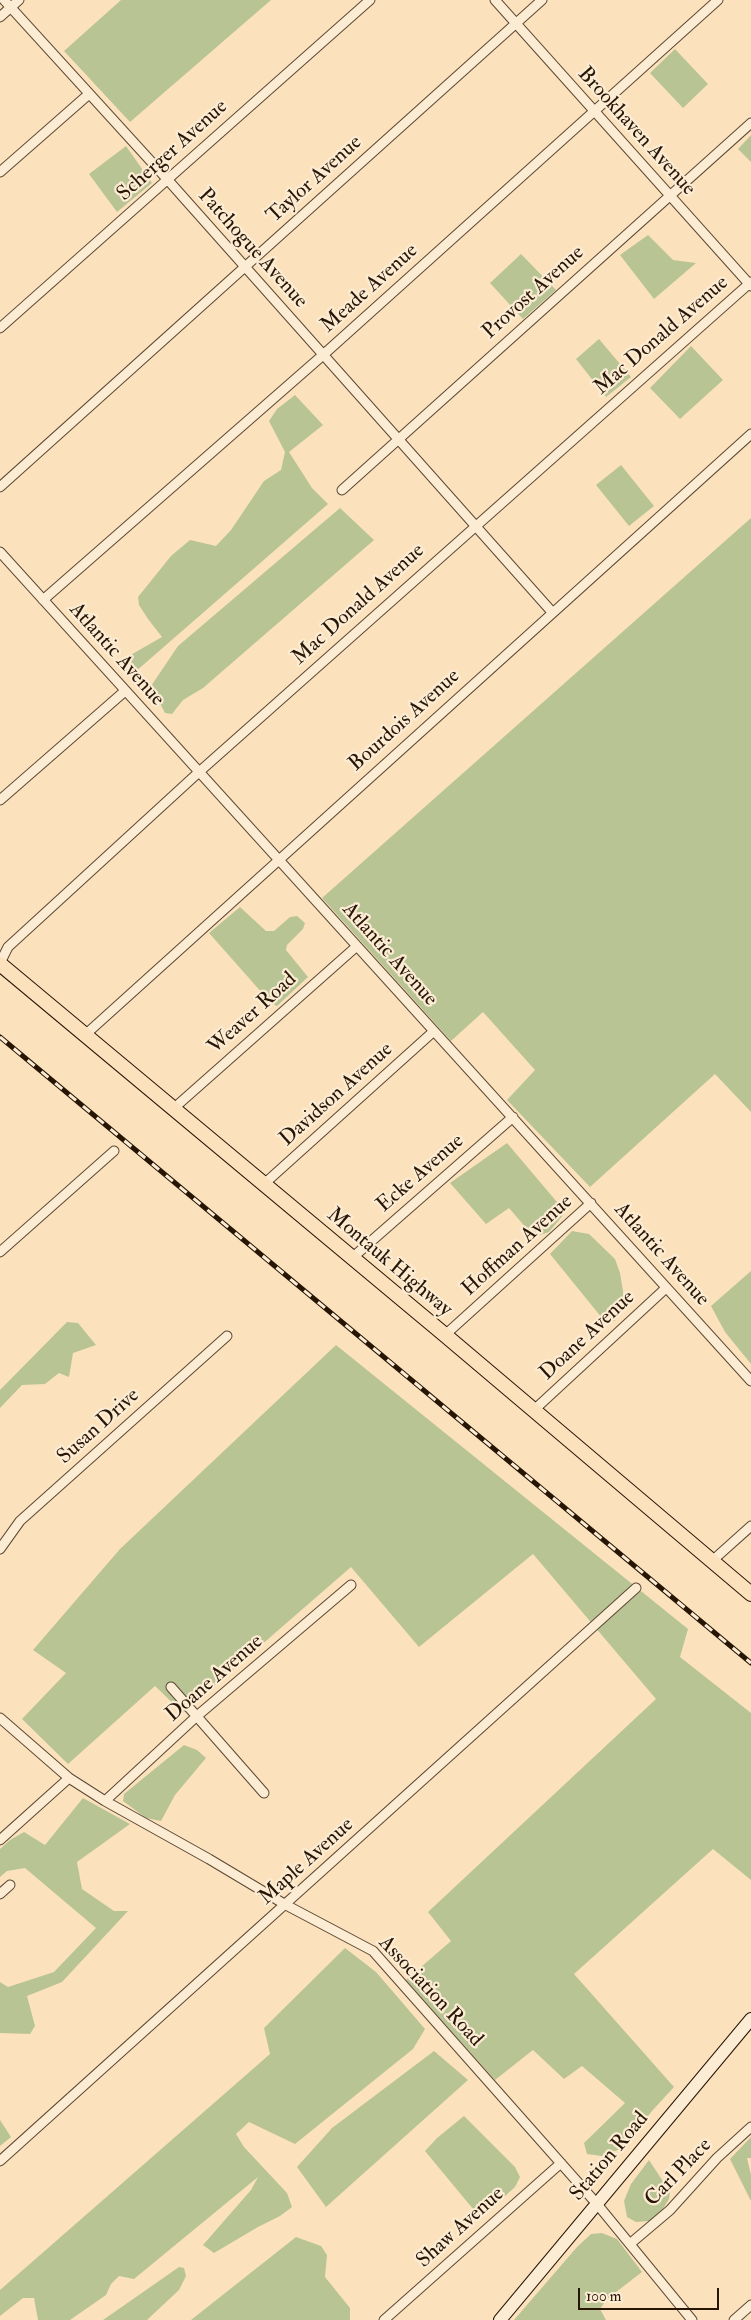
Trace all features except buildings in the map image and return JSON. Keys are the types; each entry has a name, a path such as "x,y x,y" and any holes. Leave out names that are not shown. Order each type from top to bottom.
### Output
{"main road":[{"name":"Montauk Highway","path":"0,964 445,1335 751,1594"},
{"name":"Station Road","path":"500,2320 751,2019"}],"street":[{"path":"0,17 7,4 19,0"},
{"name":"Scherger Avenue","path":"0,328 370,0"},
{"name":"Brookhaven Avenue","path":"495,0 750,284"},
{"name":"Taylor Avenue","path":"0,487 542,0"},
{"name":"Meade Avenue","path":"43,600 323,355 718,0"},
{"name":"Patchogue Avenue","path":"7,4 167,179 552,612"},
{"path":"0,172 89,94"},
{"name":"Provost Avenue","path":"342,490 751,123"},
{"name":"Mac Donald Avenue","path":"0,964 8,947 199,772 475,525 750,284"},
{"name":"Bourdois Avenue","path":"85,1035 751,434"},
{"name":"Atlantic Avenue","path":"0,552 751,1381"},
{"path":"0,800 124,691"},
{"name":"Weaver Road","path":"173,1109 357,946"},
{"name":"Davidson Avenue","path":"264,1184 434,1031"},
{"name":"Ecke Avenue","path":"352,1258 513,1117"},
{"path":"0,1252 114,1151"},
{"name":"Hoffman Avenue","path":"445,1335 591,1203"},
{"name":"Doane Avenue","path":"534,1410 666,1288"},
{"name":"Susan Drive","path":"0,1549 20,1521 227,1336"},
{"path":"712,1561 751,1526"},
{"name":"Doane Avenue","path":"105,1801 197,1716 351,1585"},
{"name":"Maple Avenue","path":"0,2161 636,1588"},
{"path":"170,1686 264,1793"},
{"name":"Association Road","path":"0,1718 69,1778 105,1801 209,1859 286,1905 373,1951 561,2162 631,2243 692,2320"},
{"path":"0,1840 69,1778"},
{"path":"0,1894 10,1885"},
{"name":"Carl Place","path":"631,2243 670,2210 717,2158 751,2127"},
{"name":"Shaw Avenue","path":"384,2320 561,2162"},
{"path":"734,2320 751,2305"}],"green space":[{"path":"121,0 271,0 130,122 64,51"},
{"path":"675,49 708,84 683,108 650,73"},
{"path":"751,135 751,162 738,149"},
{"path":"126,146 152,183 117,212 89,174"},
{"path":"648,235 673,260 696,263 654,299 620,255"},
{"path":"521,254 556,290 523,319 490,283"},
{"path":"599,339 631,377 606,397 576,359"},
{"path":"691,346 723,380 680,419 650,388"},
{"path":"295,395 323,425 289,452 312,488 328,504 135,672 127,657 162,637 139,605 138,597 171,556 190,540 216,546 231,530 264,481 281,470 285,452 269,421 277,409"},
{"path":"621,465 654,506 629,526 596,485"},
{"path":"340,508 374,540 203,688 183,700 172,714 165,713 151,686 178,646"},
{"path":"751,518 751,1112 715,1074 590,1187 507,1100 535,1070 483,1012 451,1041 322,898"},
{"path":"240,907 266,931 274,931 290,917 297,916 305,923 303,929 287,945 286,950 308,977 277,1006 271,1003 209,933"},
{"path":"507,1143 562,1208 564,1214 549,1232 534,1237 509,1208 486,1224 450,1183"},
{"path":"572,1231 589,1234 615,1259 620,1273 623,1302 615,1321 602,1318 550,1254"},
{"path":"751,1271 751,1364 725,1332 711,1306"},
{"path":"67,1322 78,1323 96,1345 73,1353 69,1377 59,1373 45,1384 22,1385 0,1408 0,1390"},
{"path":"336,1345 688,1629 680,1657 751,1713 751,1880 713,1849 574,1974 674,2087 623,2148 602,2156 587,2154 584,2143 625,2103 582,2066 564,2079 533,2050 495,2080 406,1980 451,1941 428,1912 656,1699 533,1554 419,1647 351,1567 183,1713 155,1686 68,1764 22,1719 66,1673 33,1650 120,1549"},
{"path":"184,1745 197,1750 206,1758 175,1795 161,1821 146,1818 123,1801 124,1794"},
{"path":"83,1798 130,1824 77,1862 82,1889 114,1911 128,1911 62,1982 27,1996 35,2026 30,2034 0,2033 0,1982 8,1987 54,1972 96,1928 25,1868 7,1871 0,1877 0,1849 10,1840 24,1832 45,1845"},
{"path":"345,1948 376,1972 425,2029 413,2049 295,2144 249,2122 236,2134 244,2147 287,2193 292,2207 280,2216 214,2253 203,2245 251,2190 258,2177 134,2279 119,2276 111,2284 106,2295 70,2320 38,2320 34,2298 23,2298 0,2316 0,2290 270,2054 264,2028"},
{"path":"434,2051 468,2080 326,2207 297,2167 332,2128"},
{"path":"464,2116 515,2167 520,2177 515,2187 493,2207 478,2215 425,2151 437,2138"},
{"path":"0,2120 11,2137 0,2146"},
{"path":"751,2137 751,2158 747,2158 751,2175 751,2201 730,2159"},
{"path":"649,2160 670,2192 669,2199 658,2217 649,2221 636,2222 627,2217 624,2201 631,2184"},
{"path":"602,2233 617,2239 642,2272 607,2299 600,2309 606,2320 514,2320 577,2247 591,2234"},
{"path":"296,2237 321,2246 327,2255 325,2277 350,2308 350,2320 191,2320"},
{"path":"179,2267 184,2268 186,2276 179,2290 147,2320 103,2320"}],"railway":[{"path":"0,1037 751,1663"}]}
